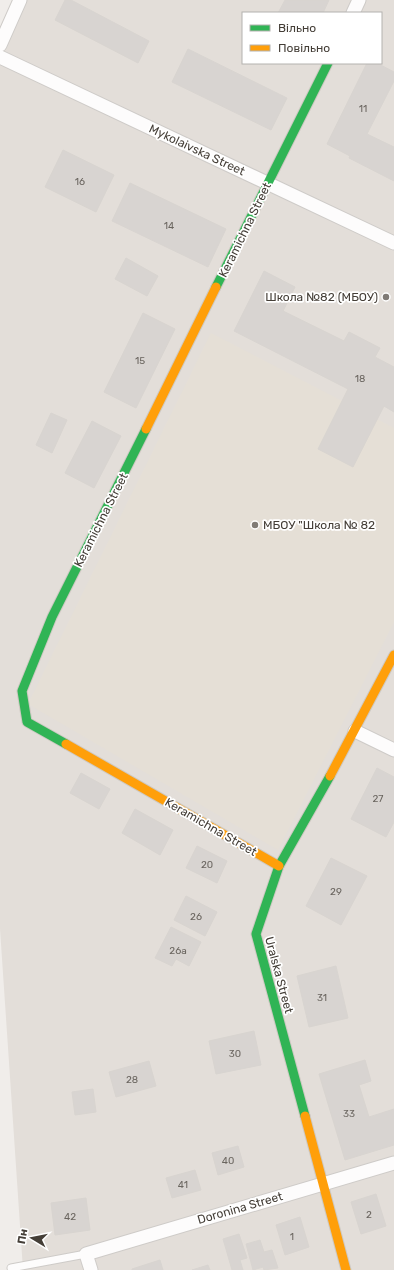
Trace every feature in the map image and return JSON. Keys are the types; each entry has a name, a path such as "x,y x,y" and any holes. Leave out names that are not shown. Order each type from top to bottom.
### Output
{"street":[{"path":"0,45 20,0"},
{"path":"353,12 359,0"},
{"name":"Mykolaivska Street","path":"0,57 394,244"},
{"name":"Keramichna Street","path":"279,866 27,722 22,691 52,617 328,64"},
{"name":"Uralska Street","path":"346,1270 256,934 279,866 355,731 394,655"},
{"path":"355,731 394,750"},
{"name":"Doronina Street","path":"86,1254 394,1163"},
{"path":"86,1254 91,1270"}],"lane":[{"path":"11,1268 86,1254"}],"shaded area":[{"path":"23,0 394,0 394,1270 23,1270 0,929 0,40"},
{"name":"МБОУ \"Школа № 82","path":"211,333 394,428 394,622 278,850 28,704"}],"building":[{"path":"65,0 71,0 149,41 138,63 55,20"},
{"path":"285,0 329,0 323,12 279,12"},
{"path":"188,49 287,98 271,130 172,82"},
{"path":"367,64 379,64 394,72 394,81 367,134 394,147 394,181 349,158 350,156 327,144"},
{"path":"63,150 114,175 96,212 45,187"},
{"path":"130,183 226,229 208,267 112,221"},
{"path":"126,258 158,276 147,296 115,279"},
{"path":"264,271 295,287 283,311 344,341 349,332 380,348 375,357 394,367 394,412 384,406 353,467 318,449 348,389 234,331"},
{"path":"143,313 175,329 136,408 104,392"},
{"path":"51,413 67,420 52,453 36,445"},
{"path":"92,421 121,436 94,488 65,473"},
{"path":"377,768 394,777 394,822 386,837 351,819"},
{"path":"81,773 110,789 99,809 70,793"},
{"path":"135,809 173,830 160,855 122,833"},
{"path":"197,846 227,861 217,883 186,868"},
{"path":"331,858 367,876 341,925 306,906"},
{"path":"186,896 217,912 205,936 174,920"},
{"path":"171,927 201,942 189,966 176,959 172,966 155,958"},
{"path":"336,966 348,1018 309,1027 297,976"},
{"path":"254,1031 261,1065 216,1074 209,1041"},
{"path":"365,1060 371,1081 359,1085 369,1117 394,1109 394,1145 345,1160 319,1074"},
{"path":"149,1061 156,1086 116,1097 109,1072"},
{"path":"93,1089 96,1112 75,1115 72,1092"},
{"path":"238,1146 244,1167 218,1175 212,1153"},
{"path":"195,1170 201,1190 172,1198 166,1178"},
{"path":"376,1194 386,1226 361,1234 351,1202"},
{"path":"86,1198 90,1230 55,1235 51,1203"},
{"path":"300,1217 309,1247 285,1255 276,1225"},
{"path":"239,1234 247,1258 240,1260 243,1270 232,1270 223,1239"},
{"path":"260,1240 264,1252 272,1250 278,1268 264,1270 263,1267 253,1270 246,1244"},
{"path":"160,1260 163,1270 132,1270 132,1269"},
{"path":"208,1265 210,1270 192,1270"}],"traffic: fast":[{"path":"216,287 328,64"},
{"path":"66,744 27,722 22,691 52,617 146,429"},
{"path":"305,1116 256,934 279,866 330,776"}],"traffic: slow":[{"path":"146,429 216,287"},
{"path":"330,776 394,655"},
{"path":"66,744 279,866"},
{"path":"305,1116 346,1270"}],"place":[{"name":"Школа №82 (МБОУ)","path":"386,297"},
{"name":"МБОУ \"Школа № 82","path":"255,525"}]}
